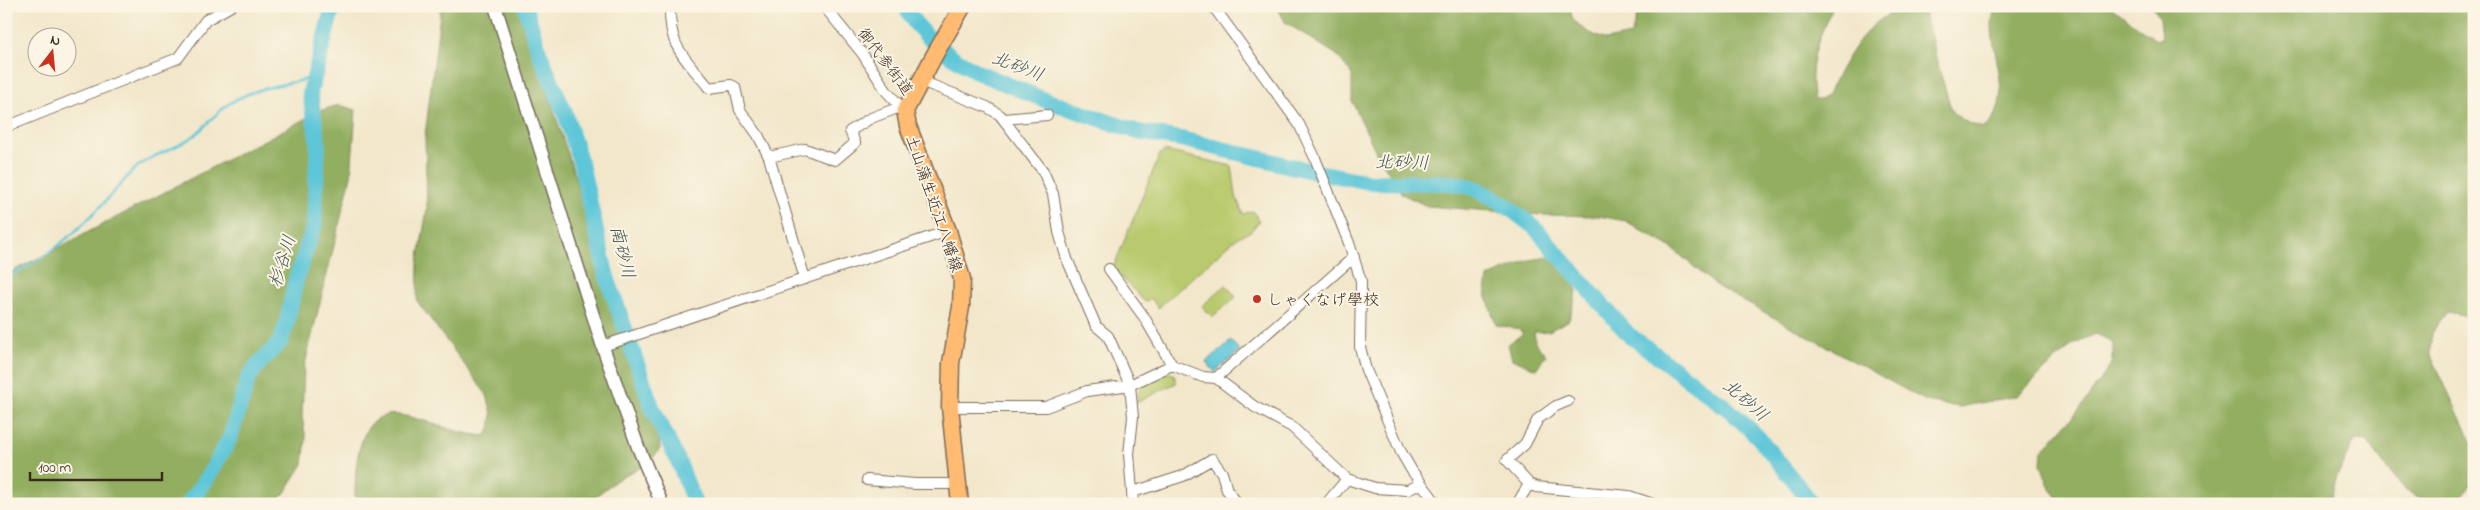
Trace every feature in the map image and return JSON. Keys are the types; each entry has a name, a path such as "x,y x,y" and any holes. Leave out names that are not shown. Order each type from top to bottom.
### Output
{"main road":[{"path":"903,109 964,6"},
{"name":"土山蒲生近江八幡線","path":"903,109 948,231 962,279 961,307 951,363 950,407 960,504"}],"street":[{"path":"6,127 178,58 206,20 231,6"},
{"path":"495,6 603,346 638,446 662,504"},
{"path":"670,6 669,26 675,45 709,88 731,85 734,87 740,110 758,135 769,157 805,279"},
{"name":"御代参街道","path":"824,6 862,52 903,109"},
{"path":"1213,6 1299,124 1315,158 1354,257 1361,281 1360,347 1366,370 1401,452 1437,504"},
{"path":"921,81 988,107 1004,119 1043,171 1053,194 1059,232 1067,259 1096,326 1108,336 1130,385 1133,417 1129,454 1133,504"},
{"path":"769,157 805,149 835,160 855,143 850,131 871,118 903,109"},
{"path":"1004,119 1047,115"},
{"path":"603,346 948,231"},
{"path":"1216,378 1354,257"},
{"path":"1109,269 1144,316 1172,365 1203,377 1216,378 1255,408 1292,427 1347,480 1376,488 1408,490 1421,483"},
{"path":"950,407 1036,408 1087,391 1130,385 1172,365"},
{"path":"1568,401 1556,406 1538,419 1525,444 1506,460 1529,484 1629,496 1653,504"},
{"path":"1133,492 1183,476 1212,459 1222,473 1227,490 1238,504"},
{"path":"867,480 915,484 957,484"},
{"path":"1326,504 1347,480"},
{"path":"1517,504 1529,484"}],"green space":[{"path":"441,6 519,6 521,9 659,436 660,449 648,464 621,477 585,504 355,504 357,461 360,446 366,432 374,422 385,416 400,415 474,435 485,436 490,429 492,414 487,395 417,301 418,263 427,209 425,136"},
{"path":"1277,6 1569,6 1573,20 1588,32 1606,40 1631,35 1637,16 1635,6 1833,6 1815,52 1812,75 1814,100 1821,100 1828,94 1853,50 1876,23 1890,14 1906,9 1924,9 1951,108 1961,119 1984,128 1994,117 2001,93 1992,25 1995,6 2110,6 2156,40 2162,37 2160,18 2153,6 2474,6 2474,317 2447,312 2431,333 2431,355 2474,448 2474,477 2460,501 2442,502 2427,500 2404,488 2367,441 2354,440 2336,479 2329,504 2062,504 2050,489 2041,464 2042,451 2080,409 2113,362 2113,342 2096,334 2074,343 2017,396 1959,407 1926,401 1718,287 1672,248 1626,221 1599,216 1542,215 1427,206 1402,194 1376,152 1352,101 1352,75 1337,55 1285,22"},
{"path":"339,105 356,110 351,176 304,368 302,417 306,439 303,464 284,494 273,504 6,504 6,275 322,110"},
{"path":"1165,151 1232,166 1236,196 1243,214 1253,211 1259,221 1251,231 1238,237 1158,308 1151,298 1145,302 1113,268 1160,154"},
{"path":"1555,256 1564,266 1577,291 1569,320 1549,331 1534,332 1535,342 1546,355 1536,369 1512,359 1508,344 1523,334 1519,329 1496,325 1486,294 1488,277 1530,260"},
{"path":"1226,285 1236,297 1212,317 1202,306"},
{"path":"1163,372 1174,374 1176,383 1136,403 1141,384"}],"water":[{"path":"1231,341 1240,351 1215,372 1206,362"}],"waterway":[{"name":"杉谷川","path":"188,504 209,475 230,438 248,379 255,368 280,342 286,326 296,279 314,226 318,143 310,93 333,6"},
{"name":"南砂川","path":"525,6 539,52 565,113 581,164 606,274 652,407 679,463 695,504"},
{"name":"北砂川","path":"905,6 915,23 930,39 951,56 977,72 1045,100 1138,132 1181,139 1307,170 1369,182 1453,183 1475,188 1504,204 1534,227 1628,334 1727,408 1758,437 1813,504"},
{"path":"6,277 24,269 57,247 73,234 141,164 192,137 229,104 259,90 312,78"}],"place":[{"name":"しゃくなげ學校","path":"1257,299"}]}
